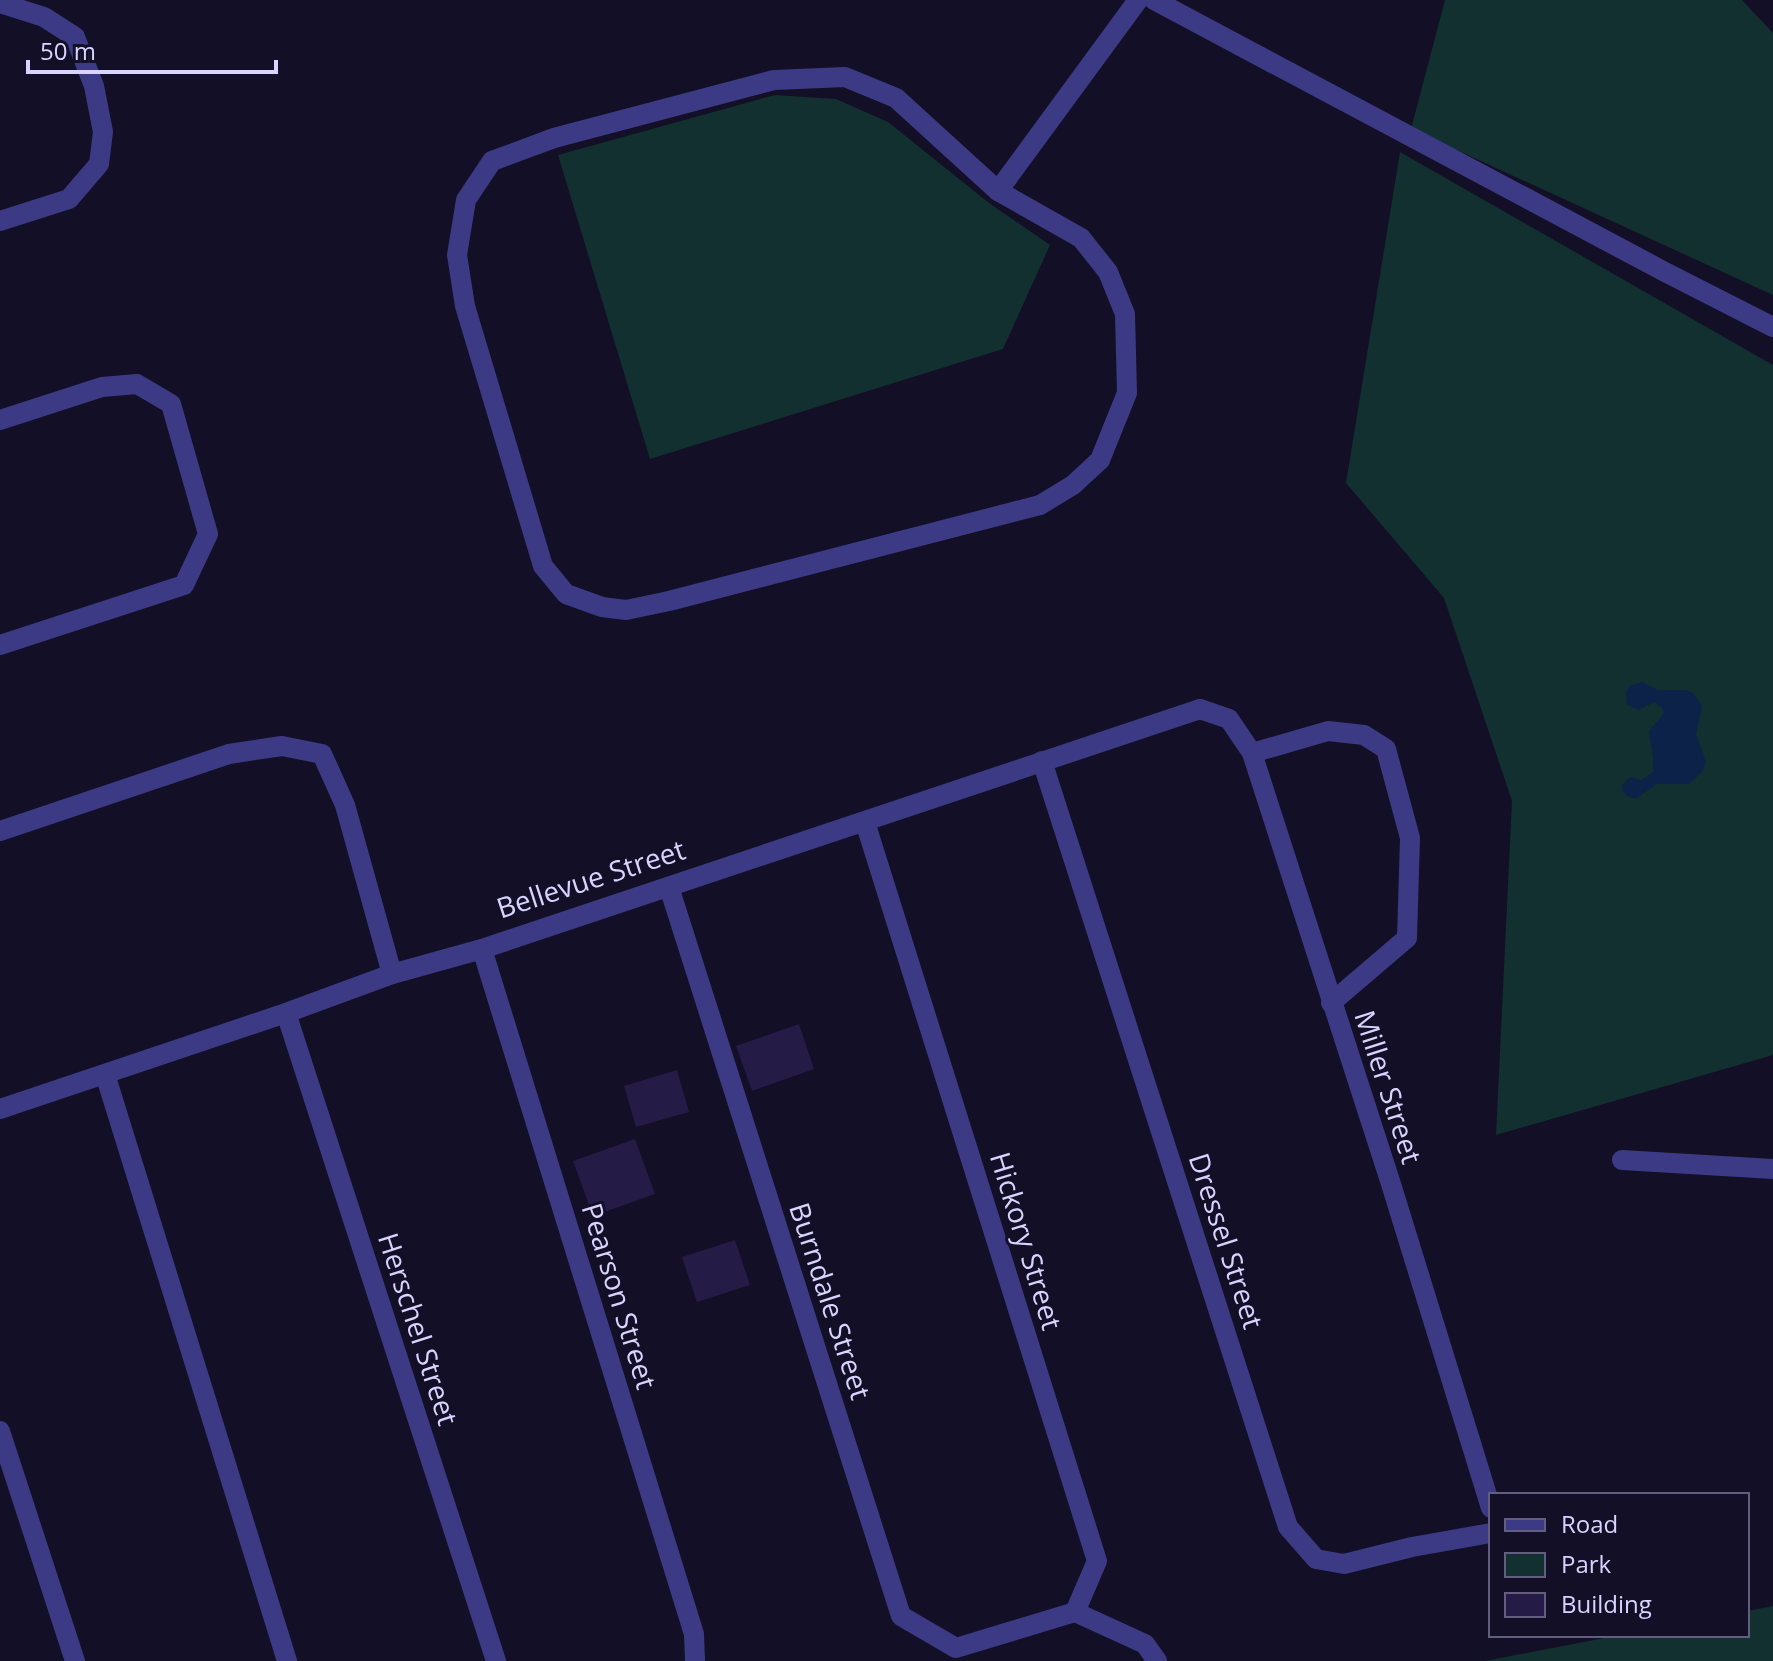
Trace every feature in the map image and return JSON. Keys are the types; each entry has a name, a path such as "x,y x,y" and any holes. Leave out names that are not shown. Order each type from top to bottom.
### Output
{"street":[{"path":"998,191 1138,0"},
{"path":"1154,0 1773,327"},
{"path":"0,3 44,17 75,37 94,86 103,132 99,164 69,199 0,221"},
{"path":"845,77 896,98 998,191 1081,238 1108,272 1125,314 1127,393 1100,460 1073,485 1040,505 669,601 626,610 602,607 566,594 543,566 465,306 457,255 466,200 492,161 554,138 774,80 845,77"},
{"path":"0,420 102,387 137,384 171,404 208,534 184,585 0,645"},
{"path":"0,1106 105,1074 392,974 482,949 1200,709"},
{"name":"Miller Street","path":"1200,709 1229,719 1252,753 1391,1184 1489,1502"},
{"name":"Bellevue Street","path":"0,1106 1200,709"},
{"path":"1252,753 1328,731 1364,735 1386,749 1410,838 1407,938 1331,1003"},
{"path":"0,831 229,754 282,746 322,754 345,805 392,974"},
{"name":"Dressel Street","path":"1042,761 1288,1527 1316,1559 1344,1564 1412,1547 1489,1533"},
{"name":"Hickory Street","path":"865,822 1097,1561 1075,1612"},
{"name":"Burndale Street","path":"669,887 901,1616 956,1648 1075,1612"},
{"name":"Pearson Street","path":"482,949 694,1634 695,1661"},
{"name":"Herschel Street","path":"286,1013 496,1661"},
{"path":"105,1074 287,1661"},
{"path":"1622,1160 1773,1169"},
{"path":"0,1431 75,1661"},
{"path":"1075,1612 1145,1644 1157,1661"}],"green space":[{"path":"1445,0 1742,0 1773,33 1773,295 1411,129"},
{"path":"775,95 836,99 888,122 989,203 1050,245 1003,349 650,459 558,155"},
{"path":"1400,152 1773,365 1773,1055 1496,1135 1512,801 1444,598 1346,483"},
{"path":"1773,1606 1773,1661 1485,1661 1610,1637 1749,1637 1749,1611"}],"water":[{"path":"1642,682 1658,690 1687,690 1693,693 1702,706 1696,734 1706,762 1703,771 1689,784 1657,784 1634,798 1624,794 1622,785 1630,777 1641,780 1653,772 1649,731 1664,713 1654,702 1639,710 1627,705 1629,686"}],"building":[{"path":"799,1024 814,1069 752,1091 736,1046"},
{"path":"677,1070 689,1112 636,1127 624,1086"},
{"path":"635,1139 655,1194 593,1216 573,1161"},
{"path":"735,1240 750,1285 697,1302 682,1257"}]}
